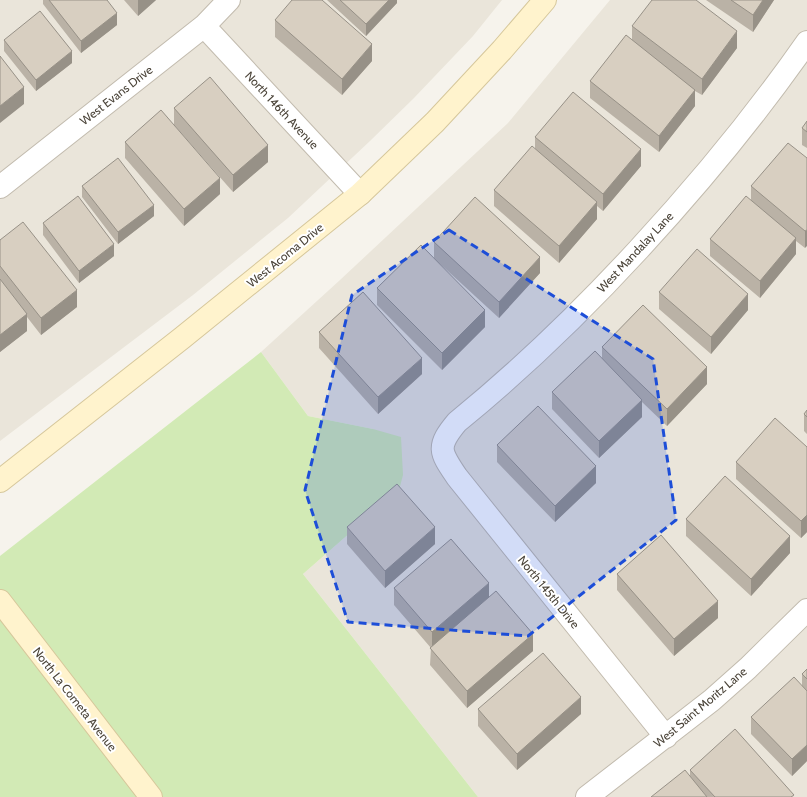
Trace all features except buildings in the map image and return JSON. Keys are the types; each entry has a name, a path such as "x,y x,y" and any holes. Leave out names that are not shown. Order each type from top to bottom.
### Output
{"street":[{"name":"West Evans Drive","path":"0,187 204,26 229,0"},
{"name":"West Acoma Drive","path":"0,481 360,194 436,122 502,50 544,0"},
{"name":"North 146th Avenue","path":"204,26 360,194"},
{"name":"West Mandalay Lane","path":"443,443 448,433 457,422 526,363 605,286 690,193 725,150 807,42"},
{"name":"North 145th Drive","path":"443,443 444,454 457,477 666,737"},
{"name":"North La Cometa Avenue","path":"0,600 151,797"},
{"name":"West Saint Moritz Lane","path":"587,797 666,737 748,668 807,610"}],"highlighted area":[{"path":"449,230 653,359 676,520 528,636 348,622 305,490 352,295"}],"shaded area":[{"path":"0,0 502,0 473,36 414,98 288,218 193,295 0,441"},
{"path":"610,0 807,0 807,797 478,797 303,574 399,490 373,429 308,416 261,352 508,123"}],"green space":[{"path":"261,352 308,416 373,429 401,437 403,475 399,490 303,574 478,797 0,797 0,556"}]}
